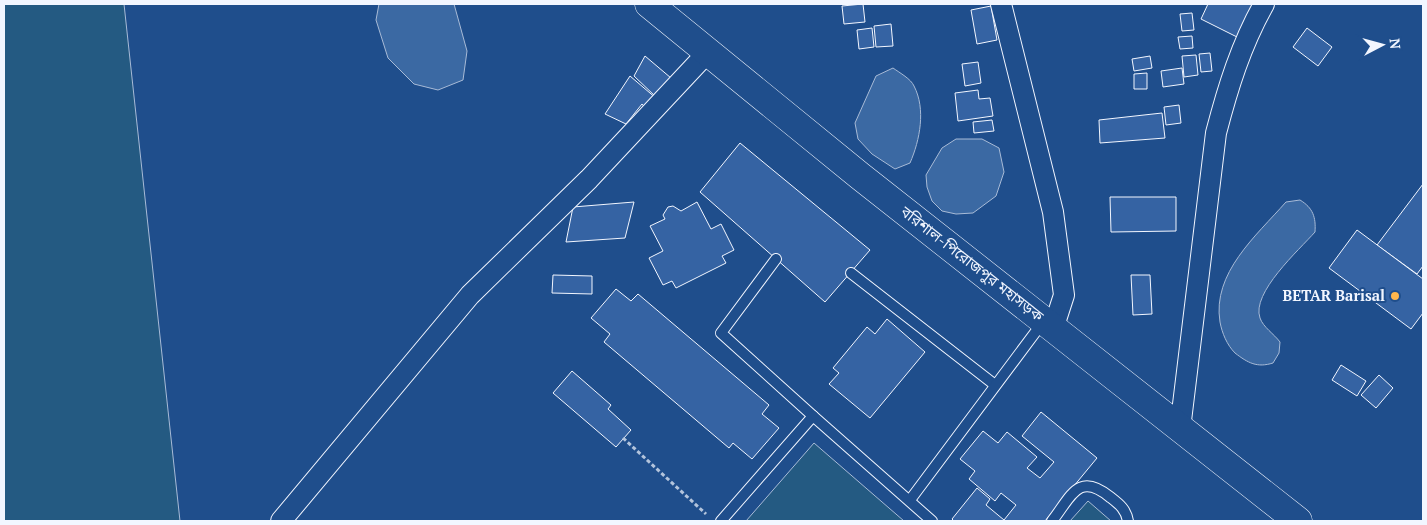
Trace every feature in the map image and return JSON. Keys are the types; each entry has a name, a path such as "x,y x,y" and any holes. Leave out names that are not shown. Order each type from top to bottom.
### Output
{"highway":[{"name":"বরিশাল-পিরোজপুর মহাসড়ক","path":"649,4 1048,325 1298,521"}],"street":[{"path":"1001,4 1053,212 1064,295 1048,325"},
{"path":"1180,429 1216,133 1228,87 1246,37 1264,4"},
{"path":"281,521 470,295 589,179 708,52"}],"lane":[{"path":"776,259 721,333 932,521"},
{"path":"851,273 995,385"},
{"path":"910,500 995,385 1048,325"},
{"path":"721,521 813,416"},
{"path":"1052,521 1075,491 1082,486 1090,484 1097,486 1122,508 1128,521"}],"path":[{"path":"624,438 707,515"}],"shaded area":[{"path":"4,4 124,4 180,521 4,521"},
{"path":"379,4 454,4 467,51 463,80 438,90 414,84 388,58 376,20"},
{"path":"893,68 913,83 918,95 921,114 917,144 910,163 895,169 872,154 858,139 855,123 876,76"},
{"path":"956,139 982,139 999,148 1004,172 996,196 973,213 956,214 942,211 932,201 927,187 926,175 942,148"},
{"path":"1300,200 1313,213 1315,232 1278,272 1263,297 1259,308 1260,318 1280,342 1279,353 1273,363 1253,364 1235,353 1224,335 1220,322 1219,304 1223,287 1229,271 1262,228 1286,202"},
{"path":"814,443 904,521 746,521"},
{"path":"1088,501 1111,521 1070,521"}],"building":[{"path":"863,4 865,22 844,24 842,6"},
{"path":"1208,4 1252,4 1257,6 1241,39 1201,19"},
{"path":"991,6 997,40 977,44 971,10"},
{"path":"1192,13 1194,30 1182,31 1180,14"},
{"path":"891,24 893,46 876,47 874,26"},
{"path":"872,28 874,47 859,49 857,30"},
{"path":"1307,28 1332,47 1318,66 1293,47"},
{"path":"1192,36 1193,48 1180,49 1178,37"},
{"path":"1210,53 1212,71 1201,72 1199,54"},
{"path":"1196,55 1198,75 1184,77 1182,56"},
{"path":"645,56 671,78 656,97 634,76"},
{"path":"1150,56 1152,68 1134,71 1132,59"},
{"path":"978,62 981,83 965,86 962,64"},
{"path":"1182,68 1184,84 1163,87 1161,71"},
{"path":"1147,73 1147,89 1134,89 1134,74"},
{"path":"630,76 657,99 646,109 642,104 626,124 605,114"},
{"path":"978,90 979,99 990,98 993,116 958,121 955,93"},
{"path":"1179,105 1181,123 1166,125 1164,107"},
{"path":"1162,113 1165,138 1100,143 1099,120"},
{"path":"992,120 994,131 974,133 973,122"},
{"path":"740,143 870,250 825,302 700,192"},
{"path":"1423,184 1423,266 1417,274 1377,245"},
{"path":"1110,197 1176,197 1176,231 1111,232"},
{"path":"634,202 625,238 566,242 573,207"},
{"path":"697,202 711,229 721,224 734,250 722,256 726,263 676,288 672,281 663,285 649,258 663,251 650,226 665,219 663,215 668,207 673,206 681,211"},
{"name":"BETAR Barisal","path":"1357,230 1423,279 1423,313 1411,329 1329,268"},
{"path":"553,275 592,276 592,294 552,293"},
{"path":"1131,275 1150,275 1152,314 1133,315"},
{"path":"616,289 631,301 638,294 769,405 762,414 779,428 752,459 733,443 729,448 604,342 610,334 591,318"},
{"path":"887,319 925,352 870,418 829,384 839,373 833,368 867,327 875,334"},
{"path":"1341,365 1366,381 1357,396 1332,380"},
{"path":"572,371 611,405 608,409 631,430 616,447 553,393"},
{"path":"1379,375 1393,388 1376,408 1361,395"},
{"path":"1041,412 1097,458 1045,521 954,521 952,519 977,488 990,499 986,505 1004,520 1016,505 1001,493 995,501 969,479 975,471 960,459 983,431 998,443 1007,432 1037,457 1027,468 1040,478 1054,462 1022,436"}],"place":[{"name":"BETAR Barisal","path":"1395,296"}]}
